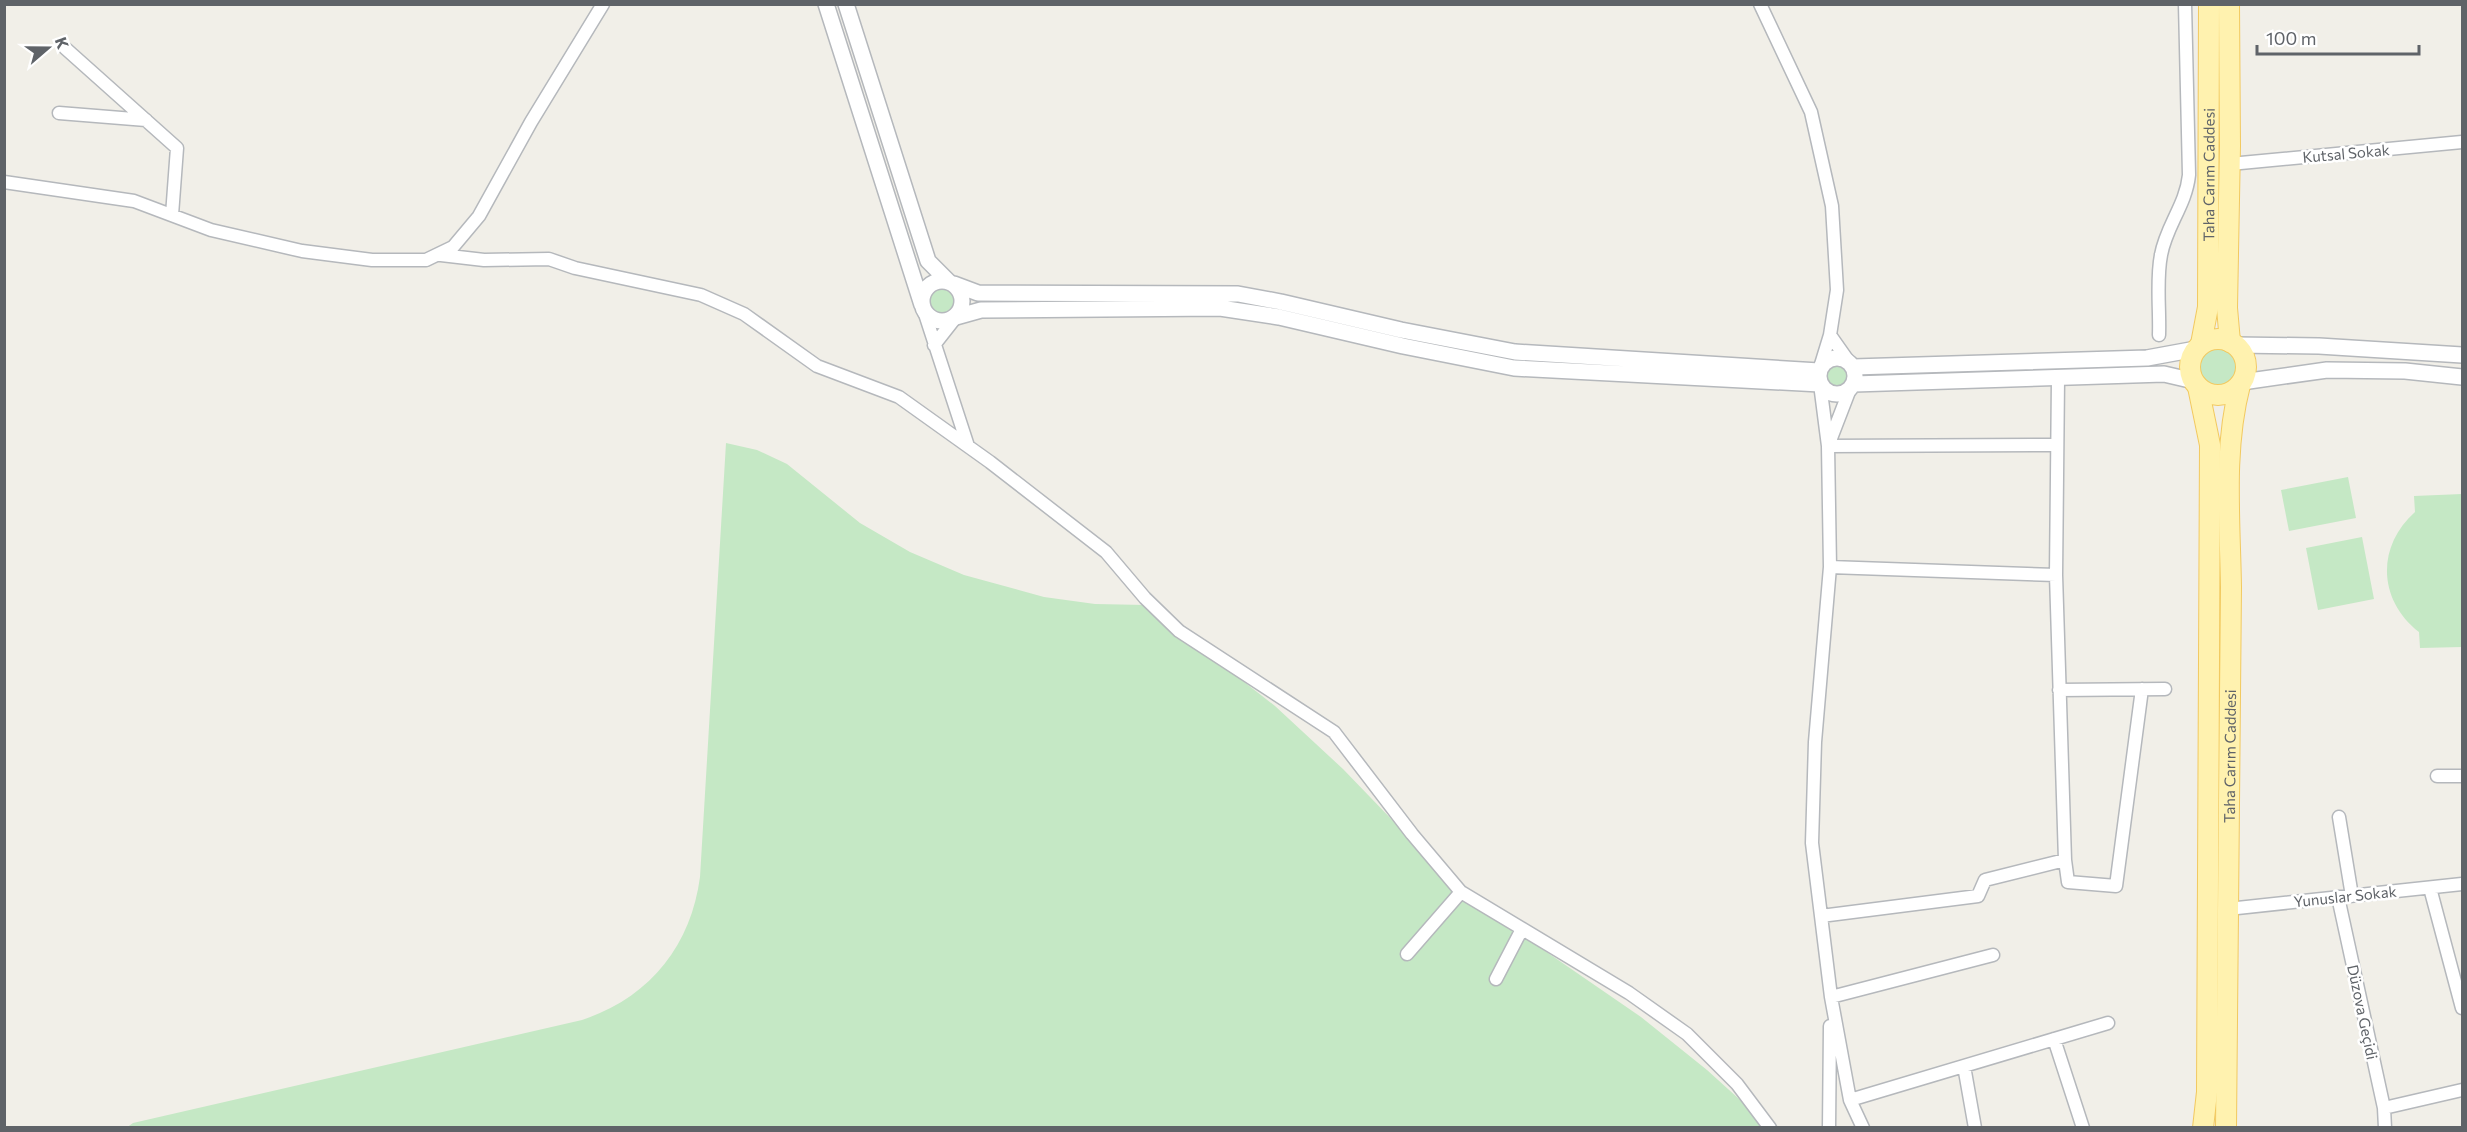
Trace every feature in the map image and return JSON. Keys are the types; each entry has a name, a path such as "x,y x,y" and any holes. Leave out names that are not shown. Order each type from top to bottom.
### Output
{"main road":[{"name":"Taha Carım Caddesi","path":"2199,347 2208,307 2209,4"},
{"name":"Taha Carım Caddesi","path":"2229,4 2230,164 2227,308 2233,344"},
{"path":"2213,339 2233,344 2245,359 2246,373 2241,383 2229,393 2216,395 2196,384 2190,368 2199,347 2213,339"},
{"name":"Taha Carım Caddesi","path":"2226,1128 2229,500 2232,414 2241,383"},
{"name":"Taha Carım Caddesi","path":"2196,384 2210,445 2207,1080 2203,1128"}],"street":[{"path":"4,182 134,201 211,230 302,251 372,260 426,260 441,255 453,247 479,216 531,122 603,4"},
{"path":"826,4 968,446"},
{"path":"846,4 928,261 951,283 963,301 956,317 934,345"},
{"path":"1760,4 1811,112 1832,206 1837,273 1830,335 1820,377 1828,446 1830,567 1815,742 1812,843 1831,998 1850,1100 1863,1128"},
{"path":"2159,335 2160,256 2168,232 2187,193 2189,175 2185,4"},
{"path":"65,48 177,148 172,215"},
{"path":"59,113 146,120"},
{"name":"Kutsal Sokak","path":"2230,164 2463,142"},
{"path":"441,255 484,260 549,259 575,268 701,295 744,314 817,366 899,397 968,446 1106,552 1145,598 1179,631 1334,732 1412,834 1461,891 1629,993 1687,1034 1737,1084 1770,1128"},
{"path":"1820,377 1514,368 1403,346 1279,317 1220,308 981,310 939,322 923,308 922,298 928,286 934,282 951,283 978,293 1239,294 1401,330 1515,352 1820,377 1834,395 1846,393 1852,387 2164,374 2196,384"},
{"path":"1828,446 1852,387 1851,364 1830,335"},
{"path":"2233,344 2319,346 2463,356"},
{"path":"1820,377 1832,358 1851,364 2147,358 2199,347"},
{"path":"2241,383 2327,370 2405,371 2463,377"},
{"path":"2058,379 2056,575 2065,860 2068,882 2116,886 2142,689"},
{"path":"1828,446 2056,445"},
{"path":"1830,567 2056,575"},
{"path":"2059,690 2165,689"},
{"path":"2437,776 2463,776"},
{"path":"2339,817 2352,896"},
{"path":"1821,916 1978,896 1985,880 2065,860"},
{"name":"Yunuslar Sokak","path":"2228,909 2463,884"},
{"path":"2430,888 2463,1008"},
{"path":"1407,954 1461,891"},
{"name":"Düzova Geçidi","path":"2338,897 2384,1108 2385,1128"},
{"path":"1496,979 1522,929"},
{"path":"1831,998 1993,955"},
{"path":"1829,1128 1831,998"},
{"path":"1850,1100 2108,1023"},
{"path":"2054,1039 2083,1128"},
{"path":"1964,1066 1974,1128"},
{"path":"2384,1108 2463,1090"}],"green space":[{"path":"942,284 954,289 959,301 954,313 942,318 930,313 925,301 930,289"},
{"path":"2218,347 2232,353 2238,367 2232,381 2218,387 2204,381 2198,367 2204,353"},
{"path":"1837,362 1848,366 1852,377 1848,388 1837,392 1826,388 1822,377 1826,366"},
{"path":"726,443 757,450 787,464 860,523 910,552 964,575 1044,597 1095,604 1146,605 1275,706 1343,769 1425,854 1506,924 1641,1017 1707,1070 1770,1127 126,1128 133,1123 582,1020 627,998 663,966 687,925 700,877"},
{"path":"2348,477 2356,518 2289,531 2281,490"},
{"path":"2462,494 2462,647 2420,648 2419,632 2405,619 2389,589 2388,557 2393,541 2402,526 2415,512 2414,496"},
{"path":"2362,537 2374,599 2318,610 2306,548"}]}
